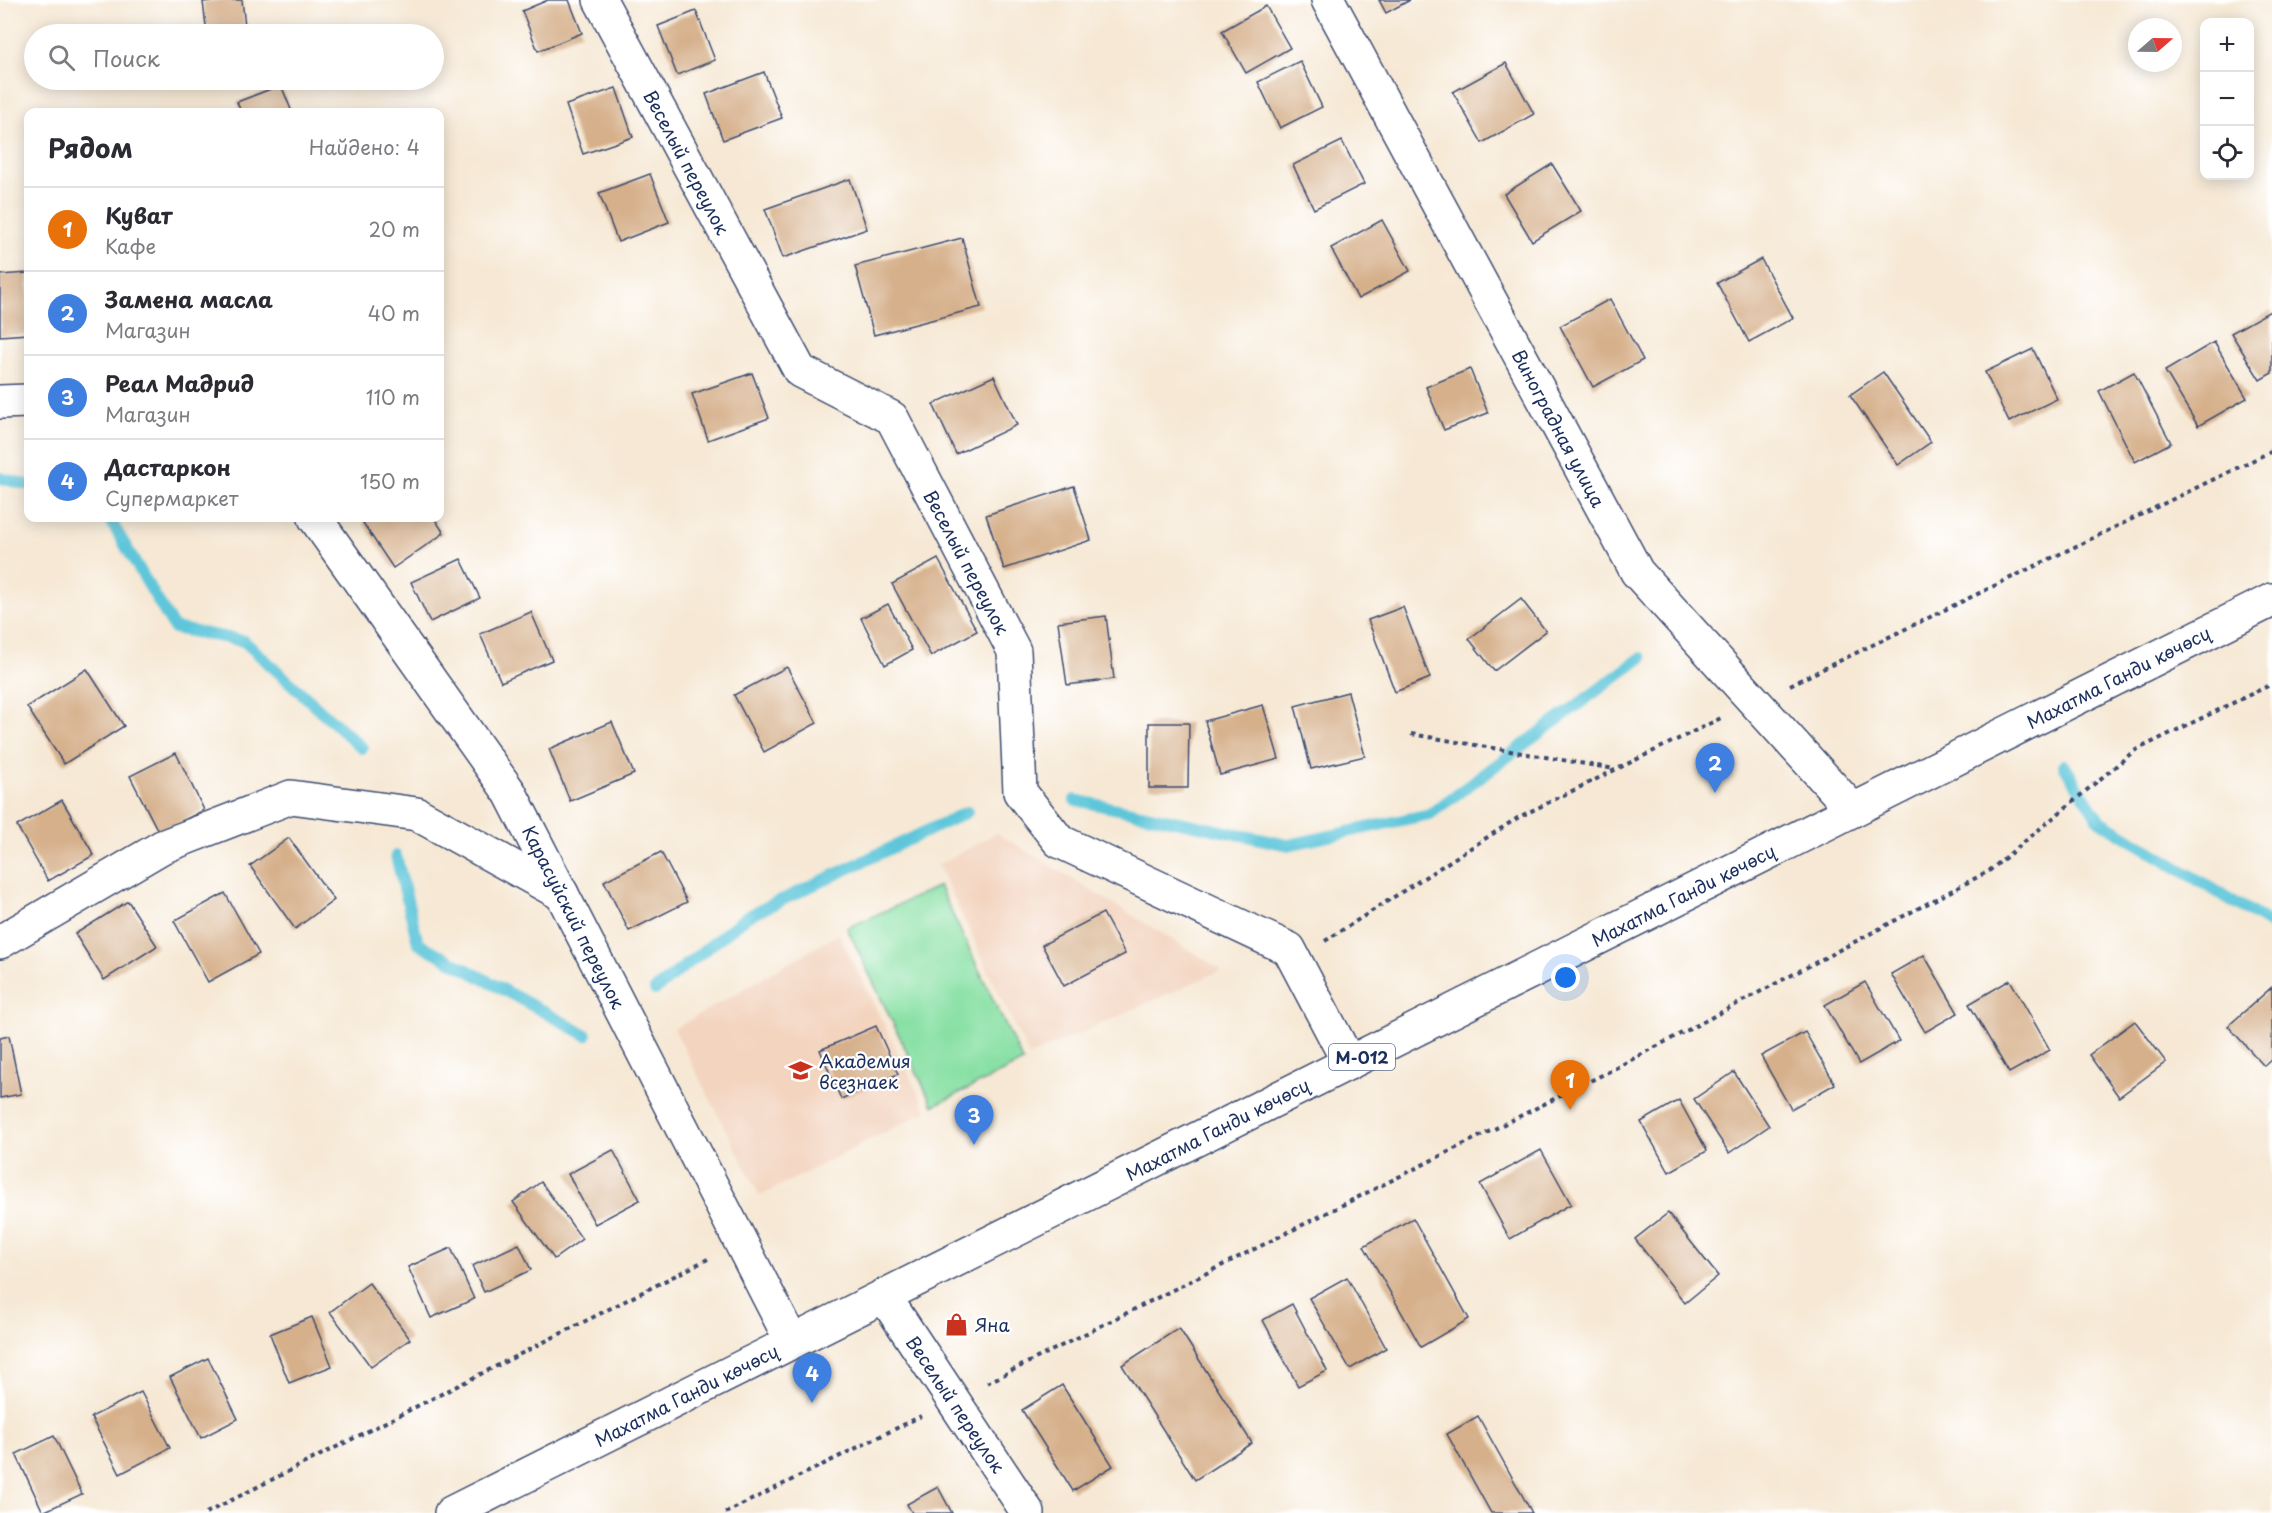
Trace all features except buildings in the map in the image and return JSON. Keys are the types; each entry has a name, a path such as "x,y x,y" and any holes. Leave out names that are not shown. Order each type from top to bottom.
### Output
{"street":[{"name":"Веселый переулок","path":"600,0 800,371 892,418 1014,651 1020,792 1059,841 1289,949 1349,1063"},
{"name":"Виноградная улица","path":"1328,0 1637,572 1853,810"},
{"path":"0,402 24,401"},
{"name":"Карасуйский переулок","path":"318,522 510,793 792,1342"},
{"name":"Махатма Ганди көчөсү","path":"451,1513 2272,600"},
{"path":"0,942 162,848 291,797 417,814 562,894"},
{"name":"Веселый переулок","path":"884,1296 1028,1513"}],"path":[{"path":"725,1513 1610,1071 1989,871 2134,751 2272,684"},
{"path":"1411,734 1616,769"},
{"path":"206,1513 741,1242"}],"shaded area":[{"path":"997,833 1222,970 1029,1056 938,865"},
{"name":"Академия всезнаек","path":"839,934 927,1111 760,1196 674,1029"}],"green space":[{"path":"939,886 1023,1062 933,1106 847,928"}],"waterway":[{"path":"0,478 24,484"},
{"path":"111,522 174,628 244,641 362,748"},
{"path":"1075,800 1288,845 1430,814 1641,658"},
{"path":"2064,765 2099,820 2272,925"},
{"path":"655,990 746,917 967,812"},
{"path":"396,856 418,943 586,1035"}],"place":[{"name":"Замена масла","path":"1715,793"},
{"name":"Академия всезнаек","path":"801,1070"},
{"name":"Куват","path":"1570,1110"},
{"name":"Реал Мадрид","path":"974,1145"},
{"name":"Яна","path":"957,1324"},
{"name":"Дастаркон","path":"812,1403"}]}
